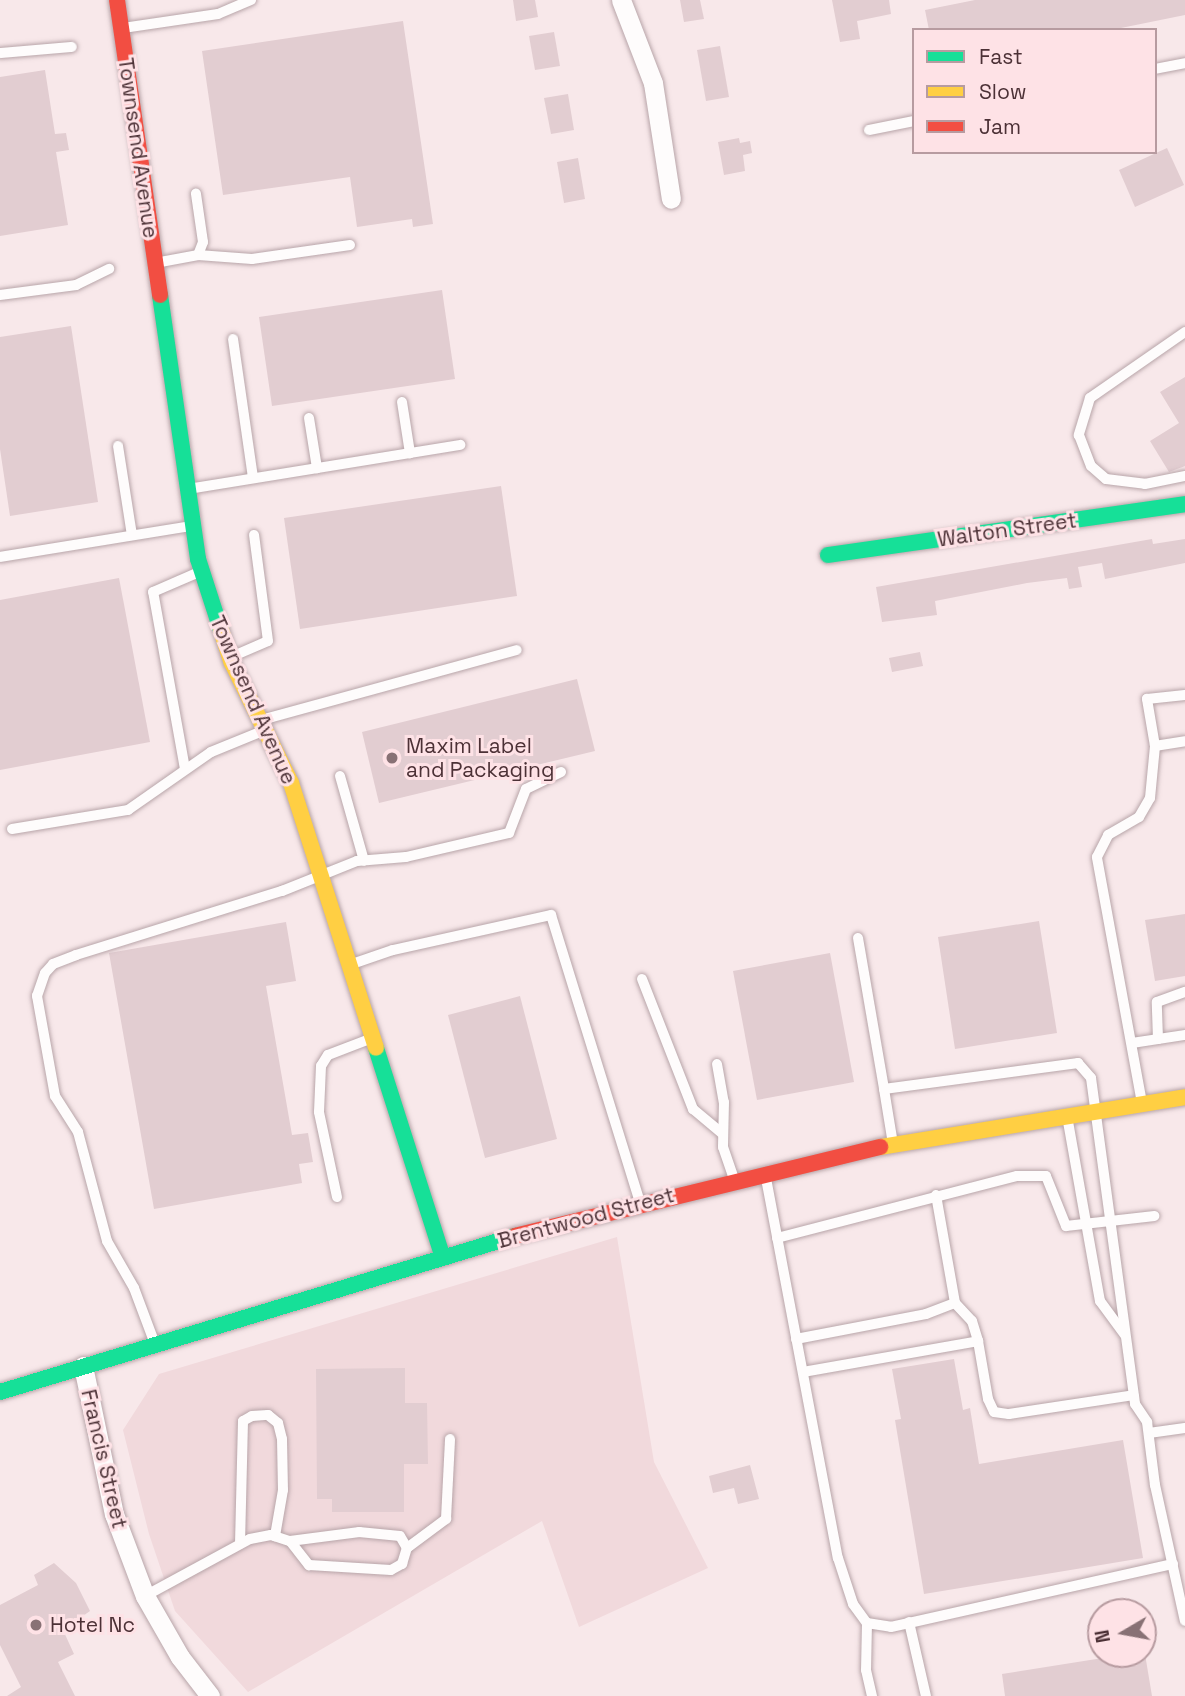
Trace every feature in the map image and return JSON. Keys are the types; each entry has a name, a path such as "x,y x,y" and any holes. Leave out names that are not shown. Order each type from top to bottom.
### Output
{"street":[{"name":"Townsend Avenue","path":"117,0 201,571 230,657 291,783 443,1258"},
{"path":"621,0 653,83 671,199"},
{"name":"Walton Street","path":"828,555 1185,504"},
{"name":"Brentwood Street","path":"0,1392 443,1258 640,1203 765,1172 893,1145 1185,1097"},
{"name":"Francis Street","path":"83,1366 114,1514 145,1596 180,1657 210,1696"}],"lane":[{"path":"121,28 218,14 251,0"},
{"path":"0,53 72,47"},
{"path":"1157,69 1185,63"},
{"path":"869,130 912,121"},
{"path":"196,194 203,242 198,255"},
{"path":"154,263 198,255 252,259 350,245"},
{"path":"0,295 76,285 109,269"},
{"path":"1185,332 1090,398 1079,435 1091,466 1106,479 1145,484 1185,476"},
{"path":"233,339 253,478"},
{"path":"402,402 410,453"},
{"path":"309,418 317,468"},
{"path":"187,489 460,445"},
{"path":"118,446 132,535"},
{"path":"0,557 193,526"},
{"path":"230,657 268,641 254,535"},
{"path":"185,769 153,593 201,571"},
{"path":"12,829 128,810 211,752 263,725 517,650"},
{"path":"1142,1104 1097,857 1108,835 1139,817 1146,807 1155,780 1155,746 1147,699 1185,695"},
{"path":"1155,746 1185,741"},
{"path":"155,1345 134,1288 107,1241 78,1132 55,1097 37,996 39,983 53,964 65,959 364,861 406,857 509,833 526,789 561,772"},
{"path":"340,776 364,861"},
{"path":"351,965 393,950 551,915 640,1203"},
{"path":"858,938 893,1145"},
{"path":"642,979 693,1109 722,1133"},
{"path":"1158,1039 1157,1002 1185,992"},
{"path":"1132,1044 1185,1035"},
{"path":"337,1197 319,1112 321,1066 328,1055 374,1037"},
{"path":"884,1089 1078,1063 1091,1078 1134,1395 1149,1433 1185,1621"},
{"path":"717,1064 724,1102 722,1133 734,1180"},
{"path":"1067,1115 1100,1301 1125,1336"},
{"path":"765,1172 838,1558 853,1604 867,1623 866,1670 872,1696"},
{"path":"777,1238 1017,1176 1046,1176 1056,1192 1061,1220 1066,1226 1154,1216"},
{"path":"936,1195 954,1303 972,1321 988,1399 994,1412 1009,1414 1134,1395"},
{"path":"796,1339 926,1314 954,1303"},
{"path":"803,1372 978,1341"},
{"path":"240,1544 243,1421 252,1416 268,1415 278,1423 282,1439 283,1490 275,1536"},
{"path":"1149,1433 1185,1428"},
{"path":"290,1541 309,1565 391,1570 402,1564 407,1548 446,1520 450,1439"},
{"path":"145,1596 240,1544 275,1536 290,1541 359,1532 400,1536 407,1548"},
{"path":"867,1623 891,1627 1172,1564"},
{"path":"909,1622 926,1696"}],"shaded area":[{"path":"617,1237 654,1462 708,1568 579,1627 542,1521 248,1692 175,1611 149,1534 123,1430 159,1374"}],"building":[{"path":"513,0 535,0 538,17 516,21"},
{"path":"680,0 700,0 704,19 684,22"},
{"path":"832,0 889,0 891,14 857,21 860,39 840,42"},
{"path":"975,0 1185,0 1185,15 1121,28 929,28 925,10"},
{"path":"403,21 433,224 413,227 412,219 357,227 350,177 223,195 202,51"},
{"path":"554,32 560,66 535,70 529,36"},
{"path":"720,46 729,97 706,101 697,50"},
{"path":"45,70 55,134 66,133 69,150 56,152 68,225 0,236 0,77"},
{"path":"568,94 574,130 551,134 544,98"},
{"path":"739,138 740,143 750,141 752,153 743,155 745,171 724,175 718,142"},
{"path":"1167,148 1184,185 1135,207 1119,170"},
{"path":"578,158 585,199 564,203 557,162"},
{"path":"442,290 455,379 272,406 259,317"},
{"path":"71,326 98,502 10,516 0,449 0,337"},
{"path":"1185,377 1185,466 1169,472 1150,441 1179,423 1160,392"},
{"path":"501,486 517,596 300,629 284,518"},
{"path":"1152,539 1153,544 1185,539 1185,563 1105,579 1102,563 1078,567 1082,587 1069,589 1067,578 1027,583 935,601 937,615 882,622 876,587"},
{"path":"119,578 150,742 0,770 0,600"},
{"path":"920,652 923,666 892,672 889,658"},
{"path":"577,679 595,751 379,803 362,732"},
{"path":"1185,914 1185,976 1155,981 1145,920"},
{"path":"1039,921 1057,1033 955,1049 938,937"},
{"path":"286,922 296,981 266,986 292,1135 308,1133 313,1162 299,1164 302,1183 154,1209 109,953"},
{"path":"830,953 854,1082 757,1100 733,971"},
{"path":"520,996 557,1139 485,1158 448,1015"},
{"path":"954,1359 963,1410 970,1408 979,1464 1123,1440 1143,1558 924,1594 895,1420 901,1419 892,1369"},
{"path":"405,1368 405,1403 427,1403 428,1464 404,1464 404,1512 332,1512 332,1499 317,1499 316,1369"},
{"path":"750,1465 759,1499 738,1504 734,1488 713,1493 709,1476"},
{"name":"Hotel Nc","path":"54,1563 76,1583 90,1611 63,1630 74,1654 58,1662 75,1696 7,1696 21,1687 0,1645 0,1605 38,1585 34,1575"},
{"path":"1087,1661 1087,1668 1147,1668 1152,1696 1005,1696 1002,1674"}],"traffic: fast":[{"path":"160,295 198,559 221,630"},
{"path":"828,555 1185,504"},
{"path":"376,1048 443,1258"},
{"path":"0,1392 515,1236"}],"traffic: slow":[{"path":"221,630 232,663 291,783 376,1048"},
{"path":"880,1147 1185,1097"}],"traffic: jam":[{"path":"117,0 160,295"},
{"path":"515,1236 880,1147"}],"place":[{"name":"Maxim Label and Packaging","path":"392,758"},
{"name":"Hotel Nc","path":"36,1625"}]}
